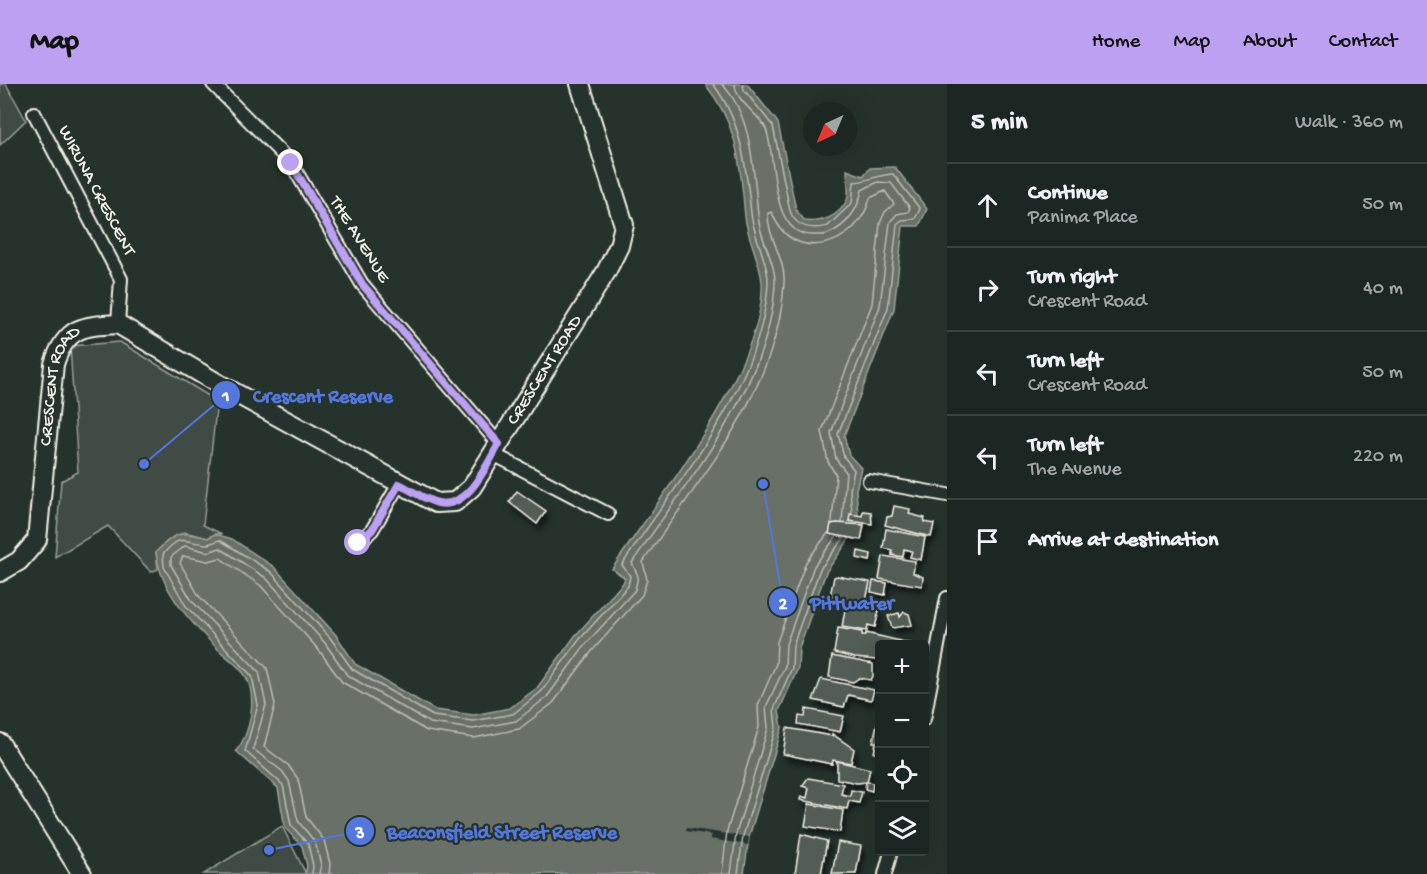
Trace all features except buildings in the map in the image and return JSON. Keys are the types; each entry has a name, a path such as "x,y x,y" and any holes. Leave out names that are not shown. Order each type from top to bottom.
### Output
{"street":[{"name":"THE AVENUE","path":"213,84 291,163 362,284 496,449 608,514"},
{"name":"CRESCENT ROAD","path":"0,572 30,551 37,540 54,364 60,346 71,333 82,328 118,324 217,383 436,503 455,501 472,487 606,272 619,246 624,225 580,84"},
{"name":"WIRUNA CRESCENT","path":"34,113 121,279 118,324"},
{"path":"869,481 947,495"},
{"path":"358,543 372,530 399,484"},
{"path":"929,694 947,598"},
{"path":"0,743 82,874"},
{"path":"885,874 890,856"}],"shaded area":[{"path":"0,84 6,84 26,120 0,145"},
{"path":"120,342 217,401 203,525 222,534 215,534 208,538 184,532 156,552 158,569 151,572 108,526 55,557 61,481 78,472 70,346"},
{"path":"282,826 306,874 204,874"}],"water":[{"path":"705,84 747,84 778,123 796,210 805,221 829,218 844,206 848,193 847,170 863,176 870,168 895,167 927,209 919,226 903,226 894,309 844,436 849,455 861,468 856,490 858,514 853,534 826,572 799,648 798,668 779,711 782,728 749,837 744,874 305,874 307,866 302,846 285,828 278,788 236,751 245,735 251,715 251,694 246,677 238,666 199,630 179,606 164,580 156,552 179,534 208,538 215,534 232,539 274,567 336,635 355,664 435,710 474,715 510,708 537,688 575,636 623,583 625,578 612,569 706,430 729,390 747,351 759,315 762,282 746,224 736,146 725,115"}],"pier":[{"path":"686,828 749,837 748,845 710,839 711,835 686,831"}],"place":[{"name":"Crescent Reserve","path":"144,464"},
{"name":"Pittwater","path":"763,484"},
{"name":"Beaconsfield Street Reserve","path":"269,850"}],"route":[{"path":"291,163 362,284 499,444 472,487 463,497 455,501 445,504 436,503 399,484 372,530 358,543"}]}
